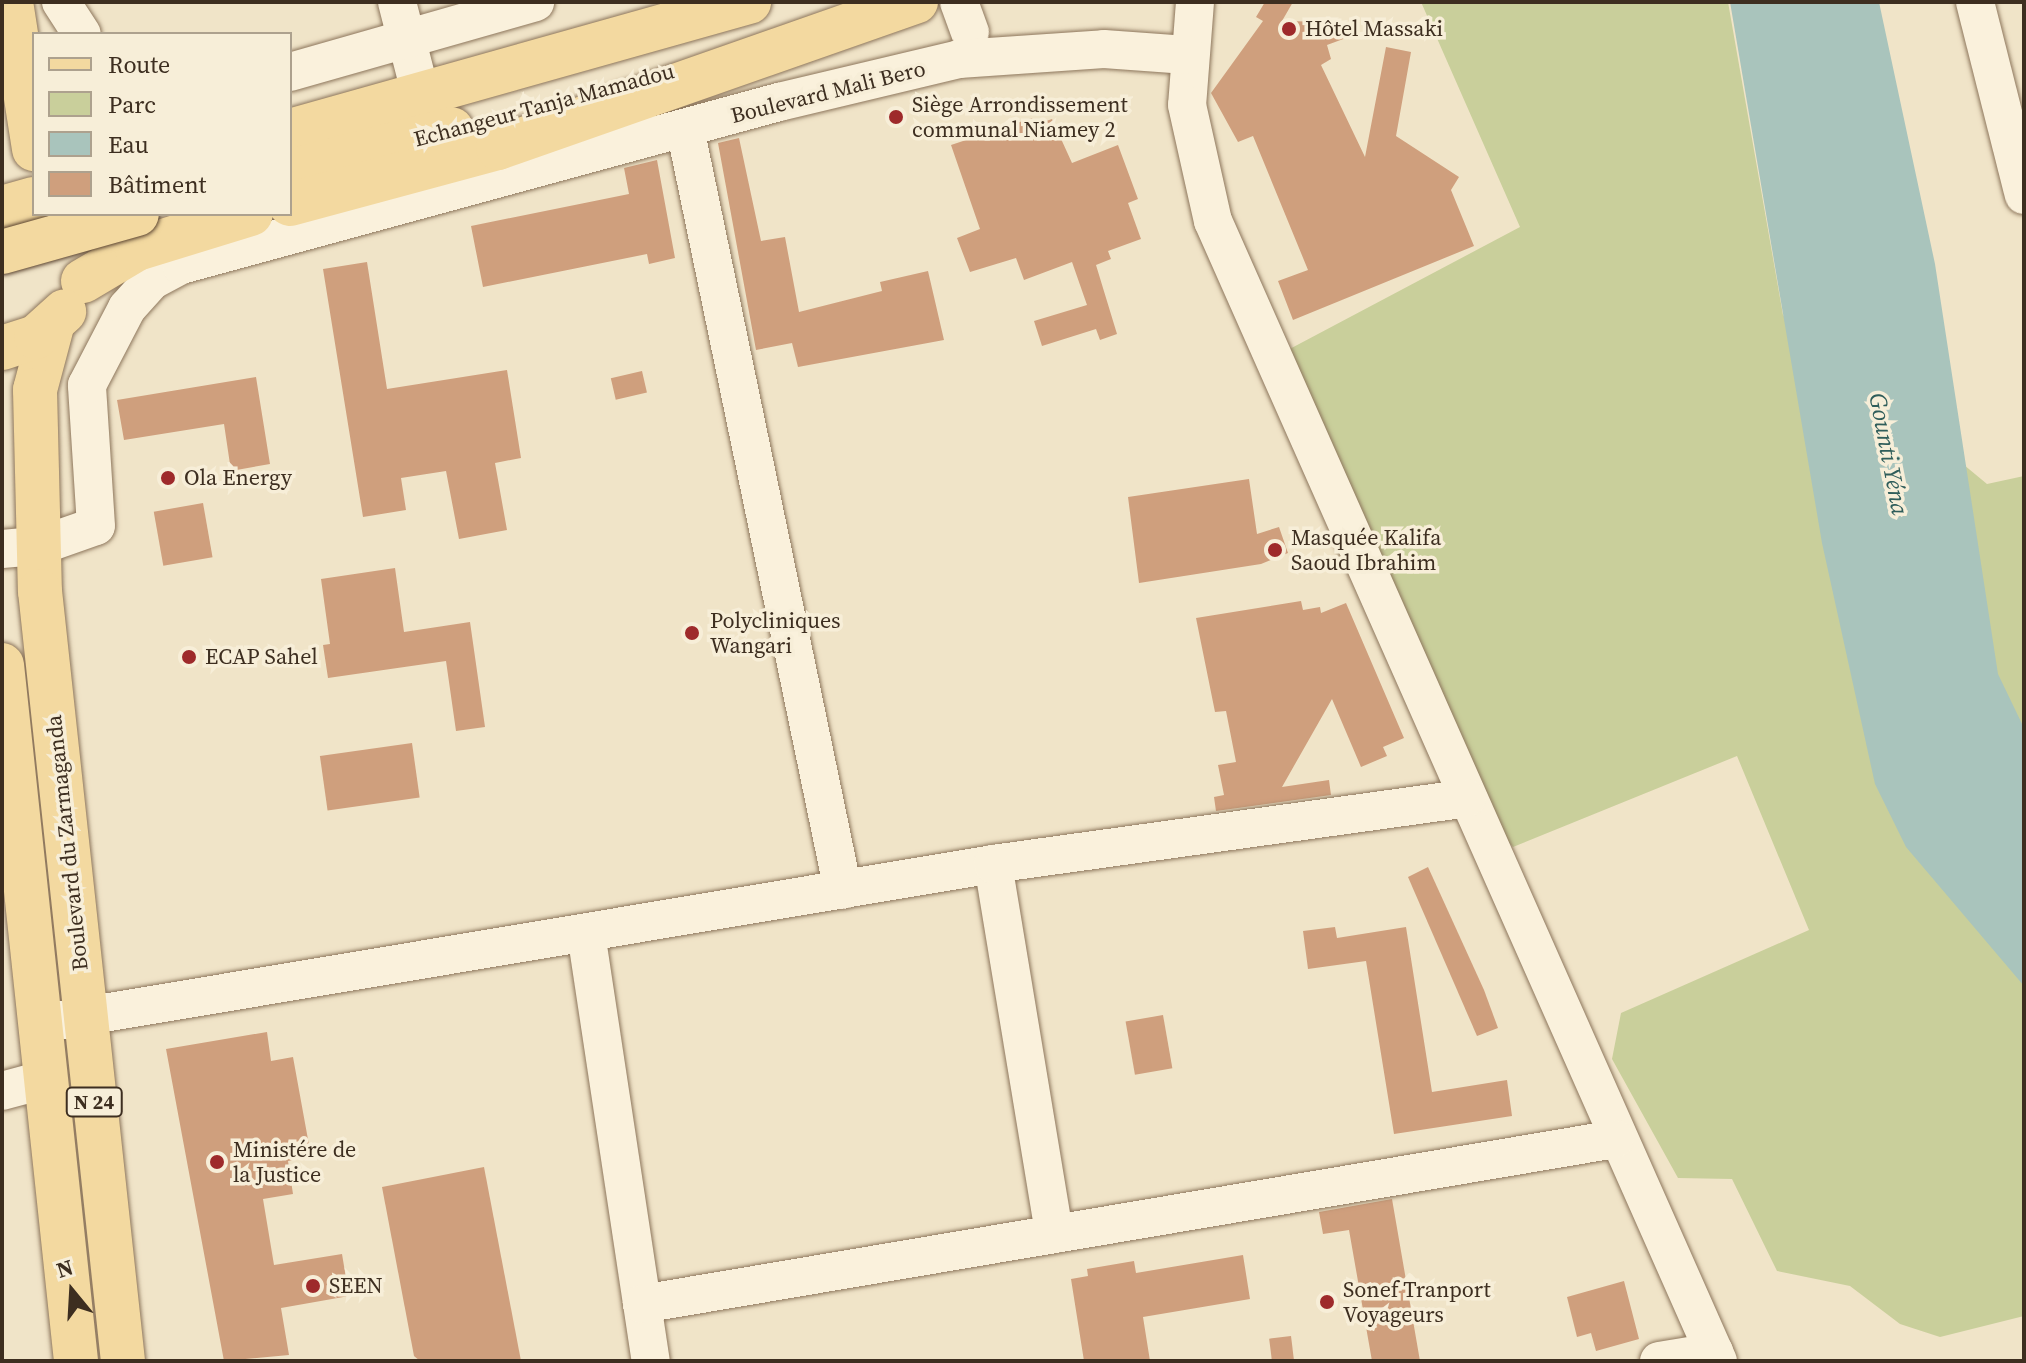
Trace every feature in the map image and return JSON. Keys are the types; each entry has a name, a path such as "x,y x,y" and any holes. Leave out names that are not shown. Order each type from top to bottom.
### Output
{"main road":[{"path":"12,2 32,36"},
{"path":"12,2 32,136"},
{"path":"292,112 412,60 714,2"},
{"name":"Echangeur Tanja Mamadou","path":"292,170 637,59 749,2"},
{"name":"Boulevard Mali Bero","path":"292,204 501,162 799,43 916,2"},
{"name":"Echangeur Tanja Mamadou","path":"292,131 637,59 799,43"},
{"path":"2,151 32,160"},
{"path":"2,208 32,200"},
{"path":"81,216 88,246 83,281"},
{"path":"2,252 130,216"},
{"path":"2,348 52,326 83,281 137,249 244,216"},
{"name":"Boulevard du Zarmaganda","path":"52,326 35,390 20,548 84,1016 122,1357"},
{"name":"N 24","path":"2,665 10,837 38,1024 22,1086 76,1360"},
{"path":"76,1360 122,1357"}],"street":[{"path":"61,2 81,32"},
{"path":"397,2 412,60"},
{"path":"292,72 412,60 535,2"},
{"path":"1195,2 1187,55 1193,152 1213,221 1615,1139 1716,1356 1659,1361"},
{"path":"1975,2 2024,195"},
{"name":"Boulevard Mali Bero","path":"501,162 685,128 975,56 1104,49 1187,55"},
{"path":"685,128 843,890"},
{"path":"20,548 96,526 87,385 109,333 151,281 222,251 501,162"},
{"path":"38,1024 993,864 1466,798"},
{"path":"993,864 1054,1234"},
{"path":"586,933 651,1361"},
{"path":"642,1304 1615,1139"}],"green space":[{"path":"1421,2 1728,2 1783,315 1987,484 2024,476 2024,1316 1940,1337 1900,1324 1850,1286 1777,1271 1732,1179 1678,1178 1612,1059 1621,1013 1809,930 1737,756 1513,847 1494,827 1284,352 1520,227"}],"water":[{"name":"Gounti Yéna","path":"1730,2 1879,2 1935,264 1998,674 2024,728 2024,986 1906,847 1875,784 1822,543"}],"building":[{"path":"1265,2 1293,2 1282,21 1337,22 1346,38 1327,45 1331,59 1321,65 1365,157 1386,47 1411,52 1396,136 1459,177 1451,190 1474,246 1293,320 1278,281 1308,270 1253,136 1238,142 1211,93 1263,21 1256,17"},
{"path":"1032,118 1035,125 1052,119 1072,163 1118,145 1138,199 1128,203 1141,239 1108,251 1111,259 1096,265 1117,334 1100,340 1096,329 1042,346 1034,321 1087,305 1072,262 1024,280 1016,258 970,272 957,238 980,229 951,145"},
{"path":"739,138 761,241 785,237 799,312 882,291 880,282 928,271 944,340 798,367 792,343 756,350 718,143"},
{"path":"657,160 675,258 649,264 647,254 483,287 471,226 629,194 624,168"},
{"path":"367,262 387,389 507,370 521,458 495,463 507,530 459,539 446,471 401,478 406,510 363,517 323,269"},
{"path":"642,371 647,392 616,400 611,378"},
{"path":"256,377 270,464 231,471 224,424 124,440 117,400"},
{"path":"1249,479 1257,534 1279,527 1288,553 1261,564 1139,583 1128,497"},
{"path":"203,503 213,557 163,566 154,512"},
{"path":"395,568 404,632 470,622 485,727 456,731 446,661 328,678 323,645 330,644 321,579"},
{"path":"1301,601 1303,610 1320,607 1321,613 1346,603 1404,738 1383,747 1387,756 1361,767 1332,699 1282,787 1329,780 1331,795 1216,811 1214,797 1224,795 1218,765 1236,762 1226,711 1215,712 1196,618"},
{"path":"412,743 420,797 328,810 320,756"},
{"path":"1428,867 1498,1028 1477,1036 1408,877"},
{"path":"1335,927 1337,938 1406,927 1432,1092 1507,1080 1512,1116 1394,1134 1366,961 1308,969 1303,931"},
{"path":"1163,1015 1172,1068 1135,1075 1126,1022"},
{"path":"267,1032 271,1061 293,1057 311,1156 288,1161 293,1194 263,1199 274,1265 342,1254 349,1296 281,1308 289,1355 224,1361 166,1049"},
{"path":"484,1167 521,1361 420,1361 414,1356 382,1187"},
{"path":"1392,1199 1420,1361 1372,1361 1349,1230 1323,1234 1319,1212"},
{"path":"1243,1255 1250,1299 1143,1317 1150,1361 1084,1361 1071,1279 1088,1276 1087,1269 1134,1261 1136,1273"},
{"path":"1624,1281 1639,1339 1596,1351 1591,1333 1577,1337 1567,1297"},
{"path":"1291,1336 1294,1361 1272,1361 1269,1339"}],"place":[{"name":"Hôtel Massaki","path":"1289,29"},
{"name":"Siège Arrondissement communal Niamey 2","path":"896,117"},
{"name":"Ola Energy","path":"168,478"},
{"name":"Masquée Kalifa Saoud Ibrahim","path":"1275,550"},
{"name":"Polycliniques Wangari","path":"692,633"},
{"name":"ECAP Sahel","path":"189,657"},
{"name":"Ministére de la Justice","path":"217,1162"},
{"name":"SEEN","path":"313,1286"},
{"name":"Sonef Tranport Voyageurs","path":"1327,1302"}]}
